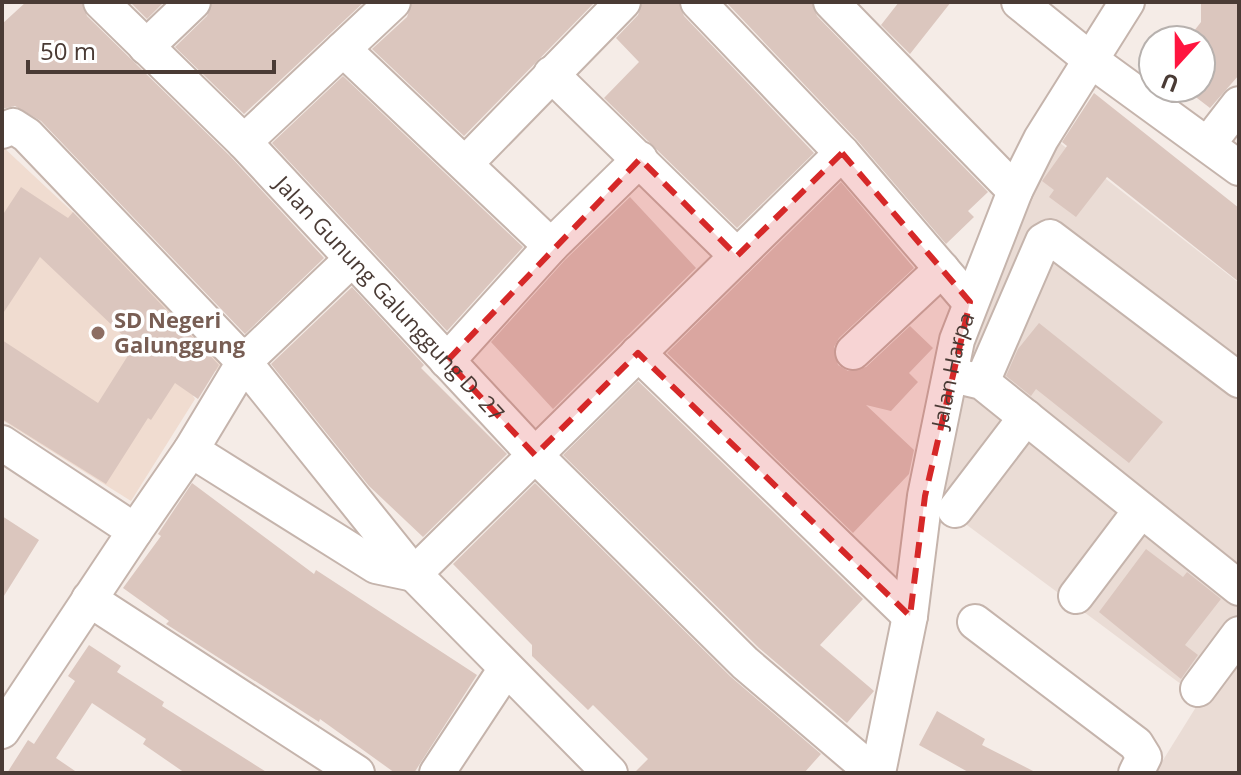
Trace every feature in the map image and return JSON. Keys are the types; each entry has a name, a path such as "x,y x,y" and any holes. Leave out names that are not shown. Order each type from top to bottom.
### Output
{"street":[{"name":"Jalan Gunung Galunggung D. 27","path":"101,2 244,142 535,455 745,663 876,773"},
{"path":"146,47 193,2"},
{"path":"244,142 393,2"},
{"path":"466,163 623,2"},
{"path":"698,2 842,153 970,302"},
{"path":"831,2 1015,191"},
{"path":"1019,2 1092,61 1239,168"},
{"name":"Jalan Harpa","path":"876,773 910,616 925,496 966,378 970,302 1015,191 1041,139 1127,2"},
{"path":"343,49 551,246"},
{"path":"551,74 737,256"},
{"path":"1208,144 1239,104"},
{"path":"2,131 13,126 27,135 244,362 414,574 505,670 610,773"},
{"path":"414,574 842,153"},
{"path":"447,361 551,246 640,159"},
{"path":"1239,380 1050,237 1043,241 966,378 1026,417 1239,588"},
{"path":"2,731 191,450 244,362 352,259"},
{"path":"853,352 942,269"},
{"path":"638,353 910,616"},
{"path":"955,510 1026,417"},
{"path":"2,443 135,531"},
{"path":"191,450 376,566 414,574"},
{"path":"1076,596 1141,510"},
{"path":"89,599 357,773"},
{"path":"975,622 1136,744 1144,757 1136,773"},
{"path":"1198,689 1239,634"},
{"path":"437,773 505,670"}],"highlighted area":[{"path":"842,153 970,302 925,496 910,616 638,353 535,455 447,361 640,159 737,256"}],"shaded area":[{"path":"1055,139 1239,283 1239,773 1155,773 1201,699 936,502 972,339"},
{"name":"SD Negeri Galunggung","path":"2,146 168,301 165,305 224,361 216,371 211,370 193,396 195,399 131,501 2,420"}],"building":[{"path":"26,2 82,2 87,16 230,156 324,258 245,334 41,121 15,106 2,109 2,24"},
{"path":"130,2 164,2 147,19"},
{"path":"212,2 364,2 244,114 175,47 207,16"},
{"path":"412,2 595,2 464,136 372,49 407,17"},
{"path":"642,2 679,2 684,16 814,153 737,228 604,98 639,62 616,38 638,15"},
{"path":"726,2 812,2 817,16 988,192 968,211 974,217 946,244 857,140"},
{"path":"899,2 951,2 910,54 881,25"},
{"path":"1201,2 1239,2 1239,75 1217,100 1217,24 1199,24"},
{"path":"343,76 523,247 447,331 272,143"},
{"path":"1094,93 1239,208 1239,282 1107,177 1076,217 1049,197 1054,190 1042,181 1067,146 1062,142"},
{"path":"841,182 914,268 839,338 834,347 838,365 848,371 866,367 910,326 933,348 909,373 918,382 891,411 866,405 914,450 909,474 853,533 667,353"},
{"name":"SD Negeri Galunggung","path":"21,187 68,218 73,212 219,365 198,399 175,383 151,420 148,418 106,484 2,419 2,340 98,403 134,346 40,257 2,315 2,216"},
{"path":"630,197 696,268 553,409 491,342 565,260"},
{"path":"352,287 424,365 421,368 507,454 423,537 369,486 271,364"},
{"path":"1039,323 1163,422 1129,463 1036,389 1031,396 1006,376 1018,349"},
{"path":"638,381 863,599 820,645 874,691 847,723 759,648 563,455"},
{"path":"192,483 314,574 316,570 477,675 414,773 395,773 320,719 319,722 166,624 169,621 123,588 161,536 158,534"},
{"path":"535,483 731,677 821,754 804,773 634,773 648,759 593,705 588,710 532,656 532,645 453,564"},
{"path":"2,516 39,540 2,599"},
{"path":"1146,549 1183,577 1187,572 1221,599 1185,645 1198,655 1181,679 1099,612"},
{"path":"89,645 121,666 117,672 164,702 162,706 268,773 185,773 143,744 146,739 92,703 56,758 78,773 7,773 28,740 34,744 75,681 68,676"},
{"path":"937,711 985,739 982,745 1037,773 970,773 919,745"}],"place":[{"name":"SD Negeri Galunggung","path":"98,333"}]}
